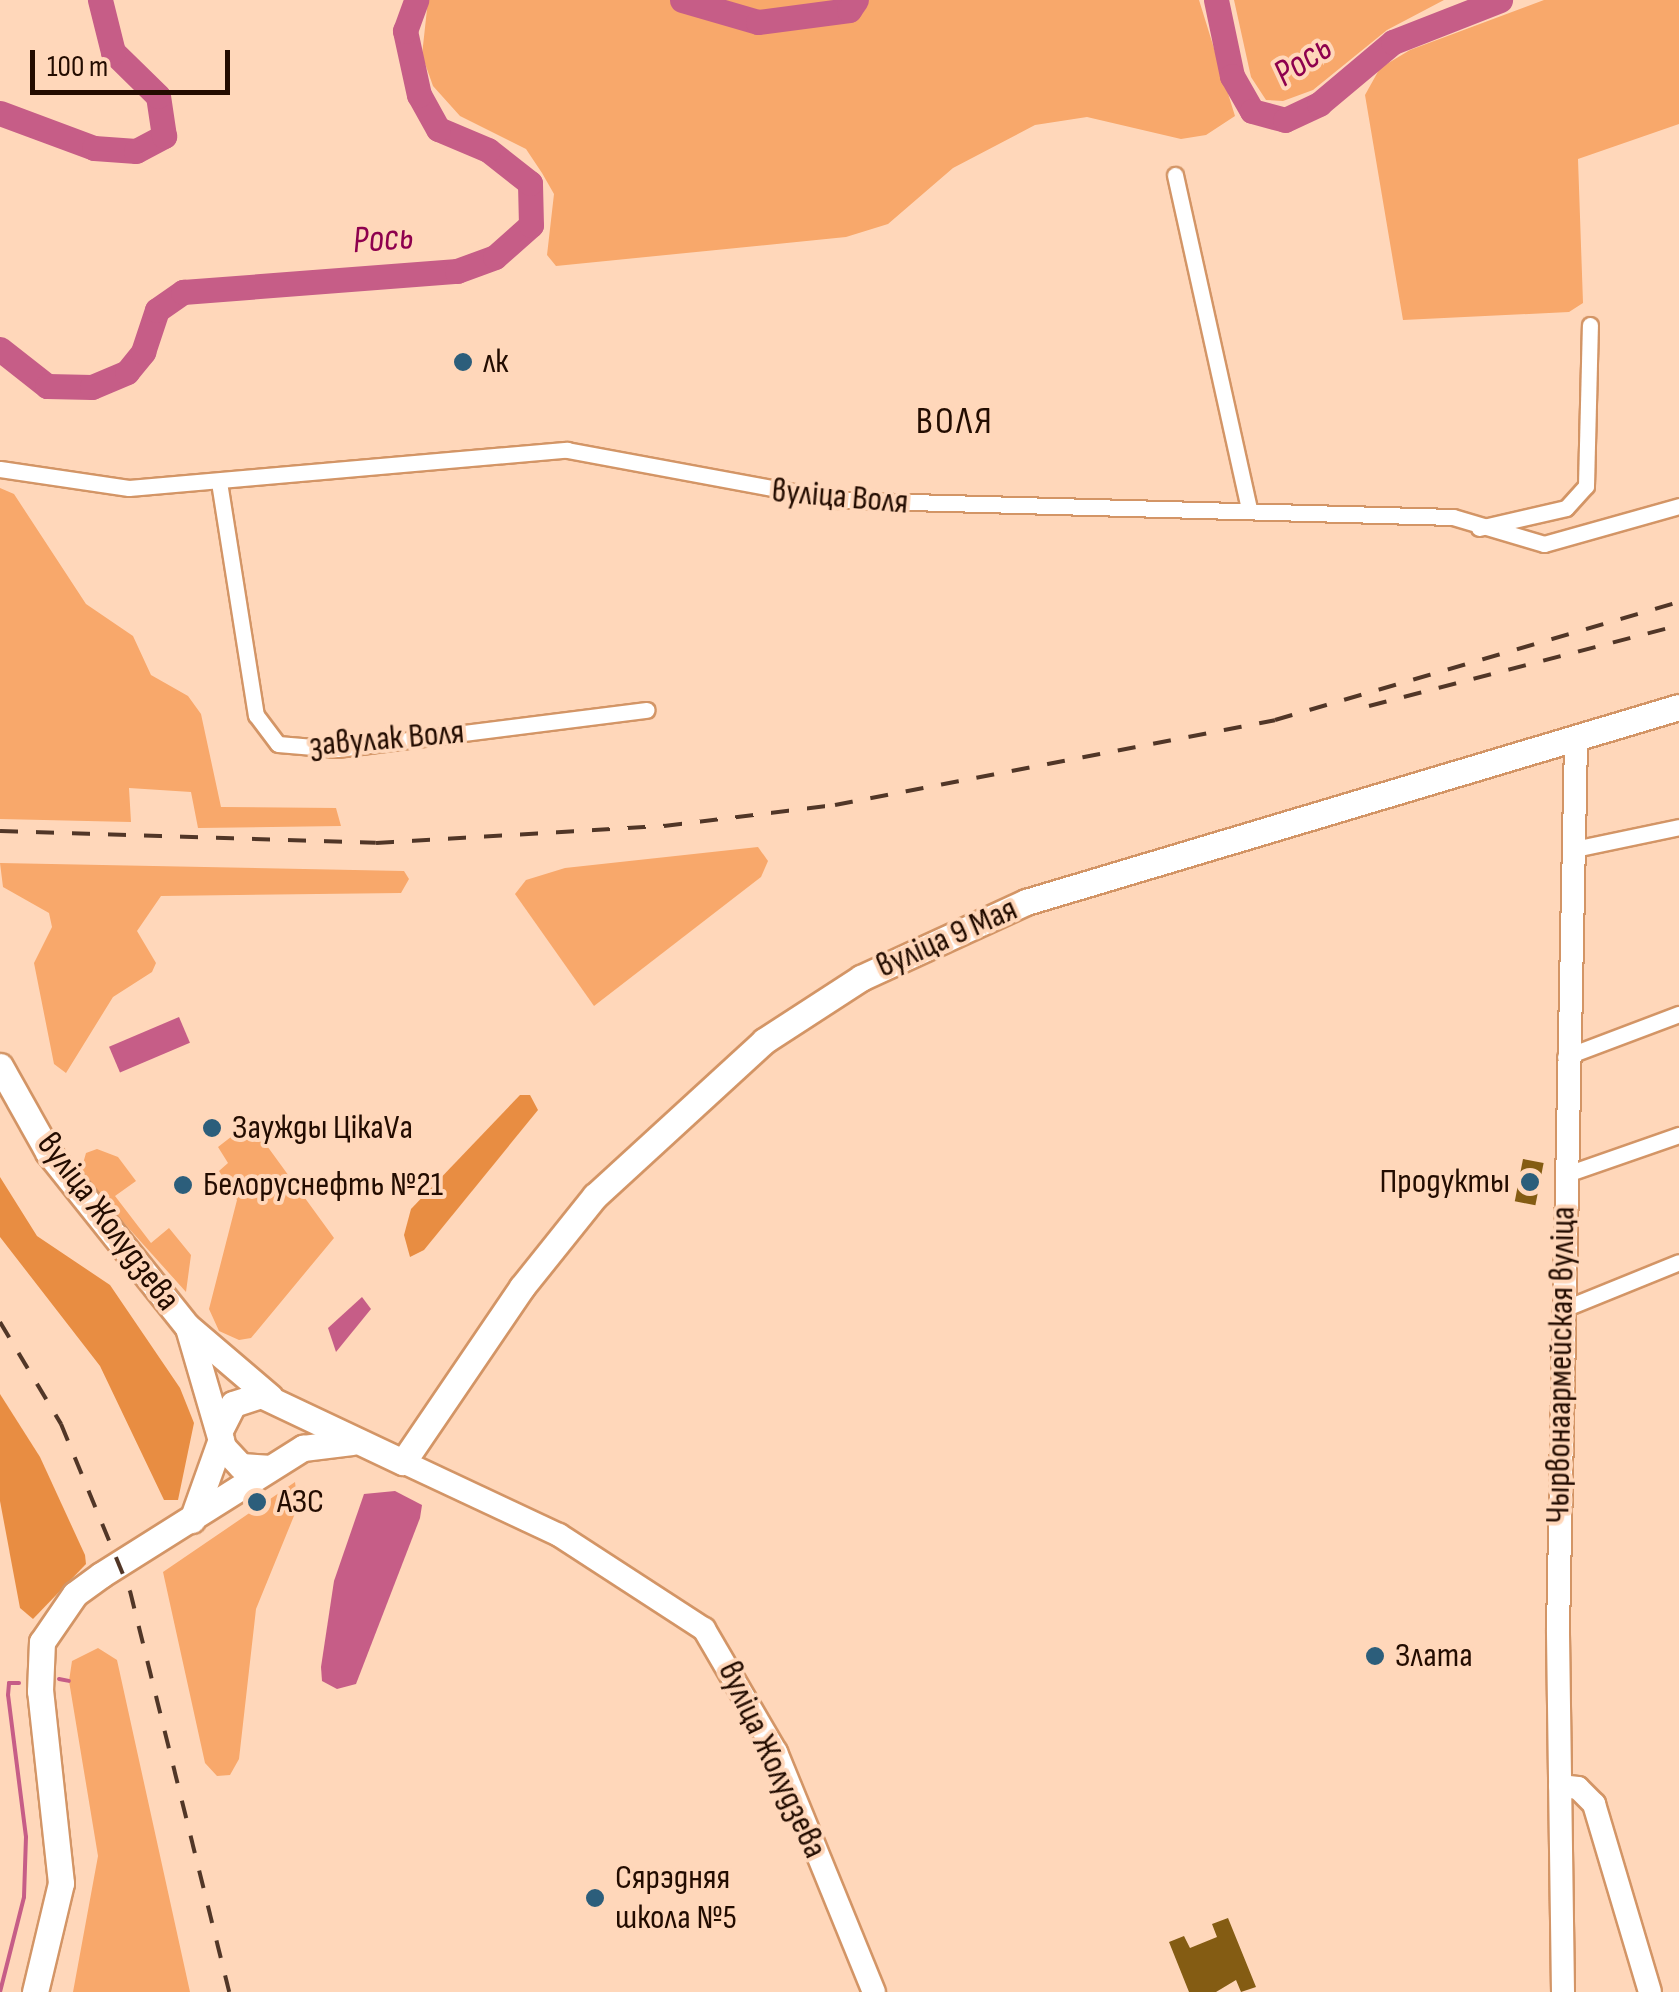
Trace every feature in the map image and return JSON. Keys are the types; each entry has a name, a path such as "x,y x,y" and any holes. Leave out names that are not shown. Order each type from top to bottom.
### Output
{"main road":[{"name":"вуліца 9 Мая","path":"403,1462 522,1287 595,1196 668,1122 790,1020 861,978 1026,902 1679,707"},
{"name":"вуліца Жолудзева","path":"0,1066 48,1152 187,1326"},
{"path":"187,1326 274,1399 294,1423 276,1463"},
{"path":"187,1326 221,1434 241,1466 276,1463"},
{"path":"192,1520 234,1404 274,1399 403,1462"},
{"path":"35,1992 61,1883 40,1691 42,1642 74,1594 276,1463 323,1442 356,1442"}],"street":[{"path":"1175,174 1249,510"},
{"path":"1479,528 1566,508 1586,486 1590,325"},
{"name":"вуліца Воля","path":"0,469 86,488 219,482 567,450 838,500 1453,516 1479,528 1544,544 1679,506"},
{"name":"завулак Воля","path":"219,482 256,715 278,744 336,749 647,710"},
{"name":"Чырвонаармейская вуліца","path":"1563,1992 1561,1310 1564,1057 1576,739"},
{"path":"1574,850 1679,828"},
{"path":"1564,1057 1679,1014"},
{"path":"1564,1175 1679,1134"},
{"path":"1561,1310 1679,1262"},
{"name":"вуліца Жолудзева","path":"403,1462 560,1535 704,1630 776,1752 874,1992"},
{"path":"1560,1786 1578,1788 1594,1804 1650,1992"}],"shaded area":[{"path":"428,0 1199,0 1235,116 1206,135 1181,139 1087,117 1035,125 953,168 888,224 846,237 556,266 547,255 554,194 526,149 460,116 433,86 422,55"},
{"path":"1234,0 1444,0 1387,30 1313,90 1283,101 1266,100 1251,77"},
{"path":"1544,0 1679,0 1679,124 1578,159 1583,303 1569,312 1403,320 1365,95 1380,68 1410,50"},
{"path":"0,488 14,494 86,604 133,636 151,675 188,696 201,714 221,807 336,808 341,826 198,828 191,792 129,788 131,822 0,819"},
{"path":"758,847 768,861 761,877 594,1006 515,894 526,880 565,868"},
{"path":"0,863 404,871 409,879 401,893 161,896 137,931 156,963 152,972 113,997 66,1073 54,1064 34,963 52,927 49,913 3,887"},
{"path":"179,1017 190,1043 120,1072 109,1047"},
{"path":"520,1095 530,1095 538,1110 424,1250 410,1257 404,1235 411,1209"},
{"path":"236,1133 262,1139 334,1238 251,1338 239,1340 219,1331 209,1309 237,1200 219,1171 228,1163 218,1147"},
{"path":"97,1149 118,1157 136,1181 115,1196 151,1243 169,1228 191,1255 186,1292 80,1174 86,1153"},
{"path":"0,1177 37,1236 110,1285 180,1388 194,1423 178,1500 164,1500 100,1366 0,1237"},
{"path":"362,1297 371,1309 336,1352 328,1328"},
{"path":"0,1394 40,1457 85,1555 86,1564 33,1619 20,1608 0,1501"},
{"path":"295,1482 298,1506 256,1609 239,1759 230,1775 217,1776 205,1763 163,1572"},
{"path":"395,1491 422,1505 420,1518 356,1684 337,1689 322,1681 321,1667 334,1581 364,1494"},
{"path":"98,1648 117,1660 190,1992 73,1992 98,1856 69,1681 72,1661"}],"building":[{"name":"Продукты","path":"1523,1159 1544,1163 1535,1205 1515,1201"},
{"path":"1228,1918 1256,1987 1241,1992 1236,1980 1216,1992 1189,1992 1169,1942 1184,1936 1190,1948 1217,1937 1212,1924"}],"waterway":[{"name":"Рось","path":"0,113 94,148 136,151 164,136 158,96 113,52 100,0"},
{"name":"Рось","path":"0,349 47,386 92,387 127,372 143,352 157,310 183,292 457,271 495,257 531,225 530,183 488,150 438,129 419,95 405,31 416,0"},
{"name":"Рось","path":"682,0 758,22 849,10 856,0"},
{"name":"Рось","path":"1216,0 1232,76 1252,111 1285,120 1319,104 1393,42 1500,0"},
{"path":"59,1679 69,1681"},
{"path":"0,1992 24,1897 26,1837 8,1695 9,1683 19,1683"}],"railway":[{"path":"0,831 376,843 664,826 835,805 1275,720 1679,602"},
{"path":"1369,706 1679,625"},
{"path":"0,1322 61,1424 130,1591 229,1992"}],"place":[{"name":"лк","path":"463,362"},
{"name":"Заужды ЦікаVа","path":"212,1128"},
{"name":"Продукты","path":"1530,1182"},
{"name":"Белоруснефть №21","path":"183,1185"},
{"name":"АЗС","path":"257,1502"},
{"name":"Злата","path":"1375,1656"},
{"name":"Сярэдняя школа №5","path":"595,1898"}],"district":[{"name":"ВОЛЯ","path":"955,422"}]}
